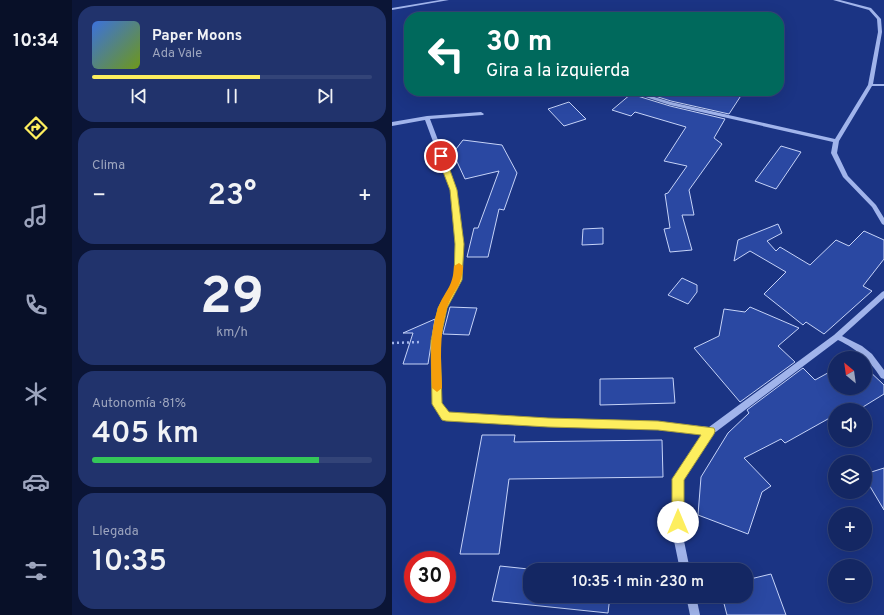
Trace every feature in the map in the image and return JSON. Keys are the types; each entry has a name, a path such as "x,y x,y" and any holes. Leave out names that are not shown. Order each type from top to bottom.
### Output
{"street":[{"path":"392,9 447,0"},
{"path":"835,0 870,9 879,19 880,32 870,85 836,141 834,153 846,177 874,206 884,223"},
{"path":"870,85 884,85"},
{"path":"646,96 670,103 836,141"},
{"path":"392,124 427,118 481,114"},
{"path":"427,118 454,190 459,244 458,280 443,308 436,341 437,404 446,417 548,423 658,426 710,431"},
{"path":"684,563 678,536 678,479 710,431 837,336 884,294"},
{"path":"837,336 854,345 871,357 884,376"},
{"path":"692,603 695,615"}],"path":[{"path":"392,343 436,341"}],"building":[{"path":"629,96 638,96 670,106 725,119 714,138 722,144 689,190 694,215 682,215 692,250 670,252 664,229 670,228 665,194 668,193 687,166 664,161 686,127 635,112 631,116 612,110"},
{"path":"655,96 741,96 729,114"},
{"path":"569,102 586,119 564,126 548,109"},
{"path":"463,140 502,145 517,173 504,210 499,209 488,257 467,257 474,228 478,228 499,171 465,179 453,153"},
{"path":"781,146 801,152 776,189 755,181"},
{"path":"778,224 782,233 767,241 776,251 780,247 810,265 836,240 849,246 864,231 884,240 884,259 863,286 872,291 824,334 806,322 803,325 764,294 786,272 750,251 734,261 738,240"},
{"path":"603,228 603,244 582,245 583,229"},
{"path":"682,278 697,285 697,292 688,304 668,295"},
{"path":"450,307 477,308 469,335 443,334"},
{"path":"750,307 799,328 778,346 795,362 740,402 694,348 719,336 724,309 745,312"},
{"path":"435,319 428,364 403,364 413,333 403,333"},
{"path":"803,368 815,380 828,373 828,395 872,395 872,374 884,385 884,394 869,403 828,403 828,419 785,443 781,439 744,458 771,486 762,492 748,534 698,515 701,477 728,433 749,413 747,410"},
{"path":"673,378 675,403 600,405 600,379"},
{"path":"482,435 515,435 514,442 662,440 663,477 509,479 499,554 460,554"},
{"path":"884,468 884,510 872,490 872,472"},
{"path":"500,566 523,568 523,603 609,603 608,613 492,601"},
{"path":"771,574 786,615 727,615 724,603 753,603 753,578"}],"slow traffic":[{"path":"437,388 436,341 443,308 458,280 459,266"}],"route":[{"path":"441,156 454,190 459,244 458,280 443,308 436,341 437,404 446,417 548,423 658,426 710,431 678,479 678,522"}]}
